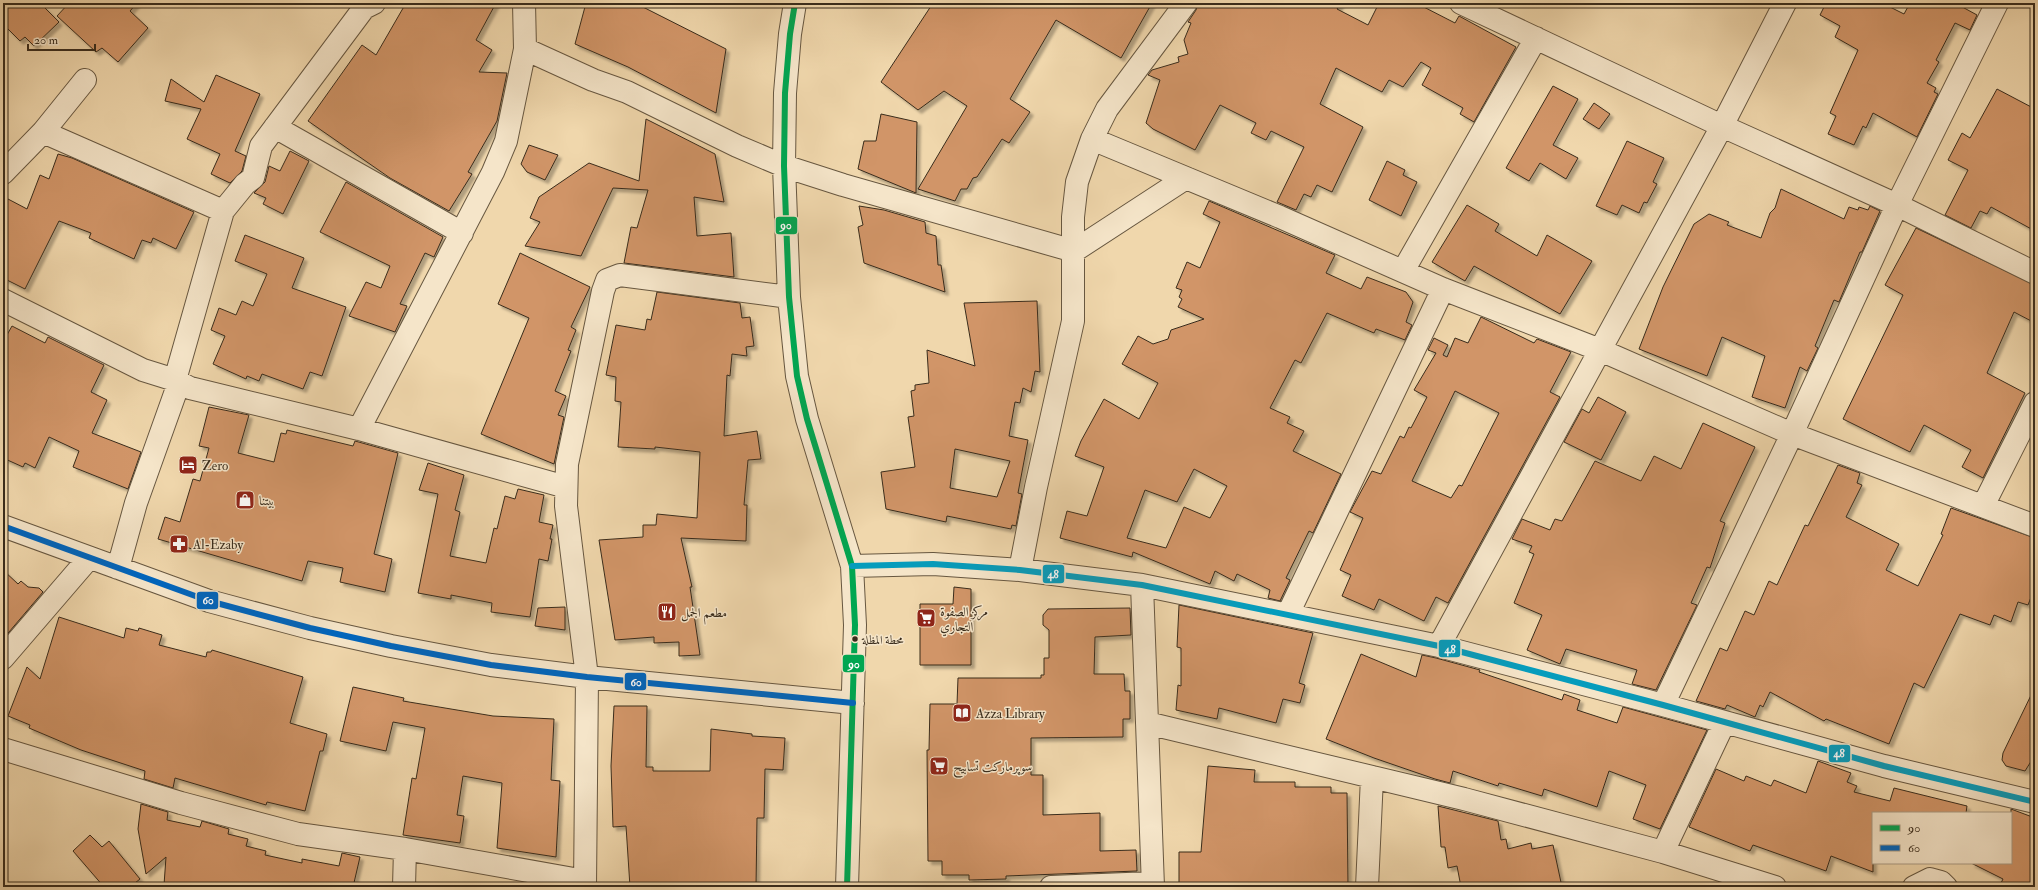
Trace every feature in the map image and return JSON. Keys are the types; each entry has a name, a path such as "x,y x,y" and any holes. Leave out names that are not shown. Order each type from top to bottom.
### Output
{"street":[{"path":"118,568 136,502 176,391 175,380 223,211 245,184 253,178 261,146 364,8 374,3"},
{"path":"359,430 462,233 493,172 506,141 525,49 524,3"},
{"path":"795,3 790,34 785,93 784,166 790,297 797,376 808,419 852,566 855,625 847,887"},
{"path":"1020,570 1036,487 1073,321 1073,217 1077,182 1092,139 1107,109 1186,3"},
{"path":"1461,3 1722,126 1897,205 2035,273"},
{"path":"1439,646 1722,126 1786,3"},
{"path":"1663,705 1792,434 1897,205 1994,4"},
{"path":"1403,271 1536,38"},
{"path":"525,49 593,80 627,92 737,146 784,166 843,185 1074,251 1186,178"},
{"path":"3,173 43,132 85,80"},
{"path":"275,127 462,233"},
{"path":"43,132 223,211"},
{"path":"1092,139 1443,289 1600,350 1792,434 2035,526"},
{"path":"3,749 181,803 298,834 405,849 585,884 586,677 566,506 566,487 567,464 603,290 608,280 620,275 790,297"},
{"path":"1288,614 1443,289"},
{"path":"3,300 143,370 175,380 190,388 359,430 566,487"},
{"path":"1983,506 2035,404"},
{"path":"3,526 209,601 310,628 391,646 491,664 586,677 853,703"},
{"path":"3,658 89,558"},
{"path":"852,566 933,564 1020,570 1142,585 1288,614 1439,646 1663,705 1884,766 2035,802"},
{"path":"1051,887 1152,885 1142,585"},
{"path":"1146,723 1464,799 1663,852 1775,887"},
{"path":"1663,852 1724,723"},
{"path":"1367,887 1372,777"},
{"path":"404,887 405,849"},
{"path":"1914,887 1930,879 1941,882 1946,887"}],"building":[{"path":"3,3 40,3 59,22 34,46 25,37 20,41 3,24"},
{"path":"69,3 137,3 130,11 148,28 118,62 102,48 96,52 57,16"},
{"path":"406,3 496,3 476,40 492,50 479,72 507,73 497,121 468,172 472,174 449,211 390,178 308,121 362,45 376,55"},
{"path":"586,3 635,3 726,49 716,113 628,67 575,44"},
{"path":"933,3 1152,3 1121,58 1056,20 1010,99 1030,112 1009,143 1002,139 977,177 973,178 967,189 961,189 955,201 918,189 967,106 944,91 918,110 881,82"},
{"path":"1198,3 1341,3 1337,9 1368,25 1379,3 1416,3 1455,23 1459,16 1516,47 1474,122 1460,114 1463,108 1422,85 1431,68 1421,62 1403,87 1389,80 1382,92 1336,68 1320,104 1363,127 1332,192 1317,185 1311,197 1304,194 1296,210 1277,202 1304,147 1271,131 1266,140 1251,133 1256,123 1220,105 1195,150 1153,129 1146,123 1160,80 1148,75 1152,70 1179,62 1178,57 1188,54 1184,40 1191,23 1188,22 1196,10"},
{"path":"1826,3 1882,3 1904,14 1910,3 1955,3 1977,15 1970,30 1955,23 1936,60 1939,62 1927,83 1936,88 1934,92 1938,94 1917,137 1873,113 1866,128 1863,126 1854,145 1828,134 1836,116 1830,113 1858,50 1835,37 1840,26 1820,15"},
{"path":"216,75 260,94 235,151 246,156 242,171 230,183 211,174 220,154 187,139 201,109 165,101 171,79 204,102"},
{"path":"1553,86 1578,99 1553,145 1578,158 1566,179 1540,163 1529,181 1506,168"},
{"path":"1997,89 2035,109 2035,231 1991,207 1987,214 1980,211 1971,228 1945,215 1968,170 1948,160 1962,133 1970,138"},
{"path":"1594,103 1610,114 1599,129 1583,119"},
{"path":"881,114 917,122 916,193 858,169 864,141 876,141"},
{"path":"646,119 715,154 724,202 694,197 697,236 731,233 734,277 624,263 631,227 637,228 648,190 613,188 581,256 525,246 540,222 530,218 539,197 589,163 639,181"},
{"path":"1627,141 1664,158 1653,182 1657,184 1647,203 1644,202 1639,213 1622,205 1617,215 1596,206"},
{"path":"529,145 558,155 545,180 527,172 521,164"},
{"path":"290,151 309,161 283,214 263,204 266,198 254,193 265,182 269,166 280,171"},
{"path":"58,154 72,158 194,212 176,249 153,238 151,243 142,240 134,259 89,238 91,233 59,221 25,289 3,278 3,209 8,199 27,209 40,175 49,179"},
{"path":"1387,161 1405,170 1403,175 1417,182 1401,216 1369,200"},
{"path":"346,182 443,237 434,257 425,253 400,304 407,306 395,332 349,316 366,282 381,288 390,266 320,232"},
{"path":"1781,189 1844,219 1849,207 1858,210 1859,207 1868,210 1870,206 1880,211 1862,252 1860,252 1839,302 1834,300 1815,346 1818,348 1807,371 1800,367 1785,408 1752,397 1765,356 1722,337 1707,376 1639,349 1663,287 1694,224 1709,214 1729,222 1727,225 1761,238 1770,213 1775,208"},
{"path":"1209,201 1335,255 1326,273 1361,289 1367,277 1406,292 1413,302 1406,322 1412,325 1405,340 1376,329 1374,333 1327,313 1301,363 1295,360 1270,408 1290,417 1287,423 1304,431 1293,451 1341,474 1313,533 1309,531 1286,578 1290,580 1280,601 1268,598 1270,590 1237,574 1234,581 1215,571 1210,584 1133,552 1132,557 1060,538 1067,511 1087,516 1104,467 1075,456 1081,441 1104,399 1139,419 1158,383 1122,364 1138,336 1153,344 1168,339 1171,330 1204,319 1178,307 1182,299 1179,297 1182,290 1176,288 1187,262 1200,268 1220,222 1203,214","holes":["1194,469 1227,486 1210,518 1184,507 1166,548 1127,538 1145,490 1177,502"]},
{"path":"1467,205 1499,224 1495,231 1537,256 1547,235 1592,261 1560,314 1474,266 1465,281 1432,262"},
{"path":"859,206 884,210 925,222 926,233 936,236 938,265 941,265 945,292 864,263 858,227 863,225"},
{"path":"1916,228 2035,285 2035,323 2014,312 1987,373 2025,393 1983,478 1962,467 1971,450 1924,425 1910,452 1843,419 1903,295 1885,285"},
{"path":"245,235 304,258 292,288 346,307 322,376 310,372 303,389 262,374 259,381 247,376 246,379 213,364 225,336 211,330 219,308 236,315 242,301 253,306 267,274 235,261"},
{"path":"520,253 590,287 571,327 576,330 568,350 571,351 555,391 566,396 558,415 564,417 554,464 481,434 529,318 498,304"},
{"path":"657,292 740,303 742,318 750,317 754,346 746,347 747,356 732,354 730,376 727,375 724,436 757,431 761,459 748,460 744,505 747,505 746,541 681,538 692,587 690,587 700,655 679,656 679,642 654,643 654,637 615,640 599,540 643,537 643,525 656,525 657,514 697,518 700,452 655,447 655,449 618,447 621,402 615,401 616,377 606,375 616,325 645,330 647,319 651,320"},
{"path":"1037,301 1040,372 1035,371 1031,392 1023,388 1020,403 1015,402 1009,436 1028,440 1018,493 1022,494 1016,526 1012,525 1011,529 947,516 946,522 886,509 881,472 915,467 908,417 914,416 911,391 915,390 915,385 929,383 927,350 975,366 964,303","holes":["955,449 1010,461 997,497 950,488"]},
{"path":"1481,317 1534,343 1537,339 1571,352 1550,392 1560,397 1448,603 1436,597 1424,621 1379,599 1374,610 1342,596 1351,575 1340,570 1363,518 1350,512 1372,471 1381,474 1400,436 1404,438 1409,427 1411,428 1427,397 1414,390 1436,353 1428,350 1434,338 1448,345 1443,355 1447,357 1455,338 1468,343","holes":["1455,391 1499,413 1462,486 1459,485 1451,498 1412,481"]},
{"path":"12,326 45,343 48,337 104,365 91,392 107,400 92,433 141,452 128,489 73,467 79,451 49,437 35,468 25,463 23,467 3,458 3,342"},
{"path":"1598,397 1626,412 1601,460 1564,442 1582,409 1589,413"},
{"path":"209,407 249,415 238,453 274,462 281,433 286,434 287,430 353,446 355,441 398,453 374,554 392,559 385,592 340,582 343,568 308,561 302,581 158,539 165,517 180,522 193,479 200,481 209,448 199,446"},
{"path":"1703,423 1755,447 1720,521 1725,523 1710,568 1707,567 1691,603 1697,605 1656,690 1632,684 1637,670 1566,649 1560,664 1527,650 1542,615 1514,603 1534,554 1529,552 1532,546 1512,539 1522,519 1550,530 1555,519 1562,521 1595,461 1641,481 1654,456 1681,469"},
{"path":"428,463 464,475 455,510 460,512 450,556 486,563 494,528 497,529 505,496 515,499 518,489 544,495 539,522 553,525 550,539 552,539 548,561 539,559 530,617 491,612 492,603 451,595 451,599 418,593 438,494 419,490"},
{"path":"1838,465 1860,473 1857,483 1862,485 1846,517 1899,544 1886,570 1918,586 1943,535 1941,534 1951,508 2035,538 2035,587 2028,605 2018,602 2011,622 1994,615 1990,625 1960,614 1924,688 1914,683 1889,744 1826,719 1824,721 1770,692 1763,707 1760,705 1755,717 1727,705 1725,709 1696,701 1720,648 1727,651 1745,611 1754,615 1769,581 1777,585 1805,525 1808,526"},
{"path":"3,570 18,584 21,581 28,587 39,588 43,592 3,639"},
{"path":"954,587 971,589 971,665 920,665 920,604 953,604"},
{"path":"1179,605 1313,633 1299,683 1305,685 1300,703 1283,699 1276,723 1219,708 1217,719 1176,710 1178,685 1181,686 1181,648 1177,647"},
{"path":"565,607 565,630 535,626 538,608"},
{"path":"1130,608 1131,635 1095,637 1094,674 1124,674 1125,691 1130,691 1130,719 1123,719 1123,737 1031,738 1031,775 1043,775 1043,815 1100,813 1100,851 1136,850 1137,871 1006,876 1006,879 969,880 969,875 942,875 942,861 928,861 927,750 929,750 930,704 957,704 958,678 1041,678 1041,675 1044,675 1044,658 1049,658 1049,630 1043,625 1043,615 1048,609"},
{"path":"59,617 124,638 126,628 138,631 139,628 162,635 159,645 206,657 207,652 211,652 212,650 303,677 290,723 327,734 323,751 320,751 305,811 267,802 266,805 175,778 173,788 144,779 145,771 81,750 29,728 30,725 8,716 27,667 40,679"},
{"path":"1361,654 1416,677 1422,655 1436,658 1480,670 1479,672 1562,700 1564,694 1580,700 1577,710 1617,723 1623,707 1707,730 1660,829 1633,819 1646,785 1609,771 1597,807 1544,789 1542,796 1499,783 1498,786 1453,771 1450,783 1374,758 1326,739"},
{"path":"353,687 404,698 403,701 493,716 554,719 551,780 560,781 556,857 497,848 502,783 463,776 457,815 464,816 460,843 403,835 412,778 416,779 425,728 393,722 386,751 340,741"},
{"path":"2035,687 2035,755 2025,771 2006,766 2002,760 2003,753"},
{"path":"614,706 647,706 646,767 653,767 653,771 710,771 711,729 752,734 752,736 785,738 783,770 765,769 764,818 757,818 756,887 630,887 626,826 613,827 611,766"},
{"path":"1818,761 1851,773 1847,782 1857,786 1854,792 1890,801 1894,788 1967,806 1966,812 1872,812 1873,872 1831,856 1826,871 1753,845 1750,851 1689,827 1716,769 1744,781 1746,776 1771,786 1774,780 1806,793"},
{"path":"1208,766 1255,770 1254,782 1295,782 1295,787 1331,787 1331,793 1347,793 1348,887 1179,887 1179,852 1201,852"},
{"path":"141,804 168,812 167,820 200,827 202,821 229,829 228,834 248,839 246,846 266,851 265,855 302,863 302,859 339,866 342,853 360,857 353,887 198,887 164,885 166,857 146,874 138,829"},
{"path":"1438,806 1498,821 1501,840 1506,839 1508,849 1531,843 1532,849 1553,845 1562,887 1461,887 1457,866 1448,868 1445,847 1441,847"},
{"path":"2011,809 2035,818 2035,875 2029,887 1999,887 2003,879 1973,864 2012,864"},
{"path":"90,835 102,847 109,841 140,879 130,887 104,887 73,851"}],"transit line":[{"name":"90","path":"795,3 790,34 785,93 784,166 789,297 797,376 807,419 852,566 855,625 847,887"},
{"name":"60","path":"3,526 209,601 310,628 391,646 491,665 587,677 853,703"},
{"name":"48","path":"852,566 933,564 1020,570 1142,585 1439,646 1663,705 1884,766 2035,802"}],"place":[{"name":"Zero","path":"188,465"},
{"name":"بيتنا","path":"245,500"},
{"name":"Al-Ezaby","path":"179,544"},
{"name":"مطعم الجمل","path":"667,612"},
{"name":"مركز الصفوة التجاري","path":"926,618"},
{"name":"محطة المظلة","path":"855,639"},
{"name":"Azza Library","path":"962,713"},
{"name":"سوپرمارکت تسابيح","path":"939,766"}]}
